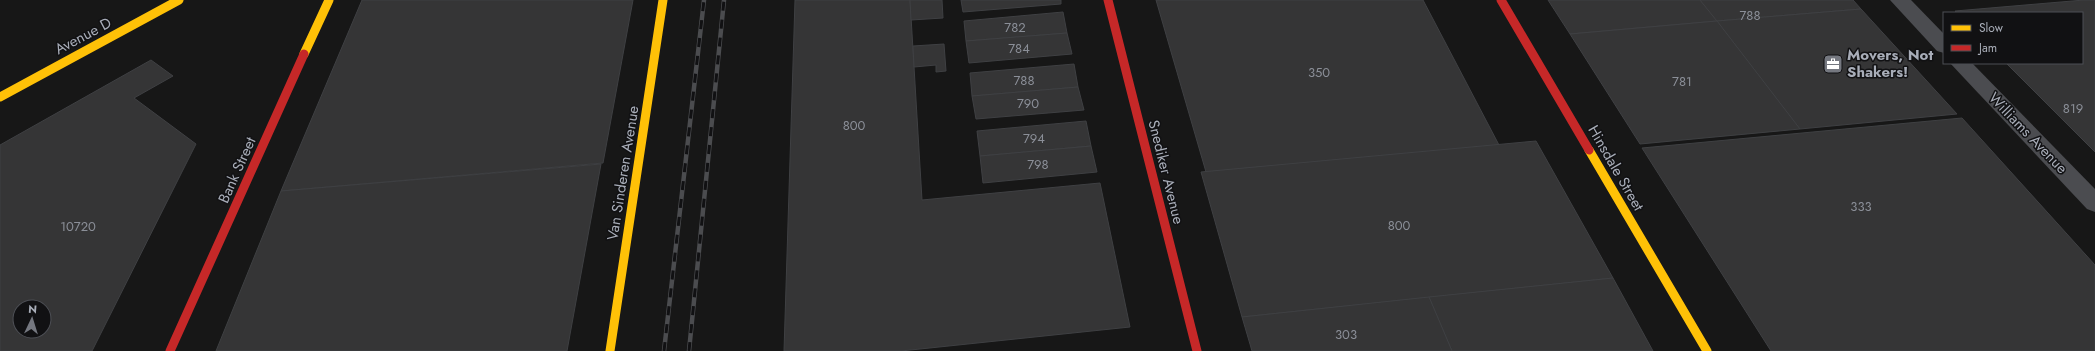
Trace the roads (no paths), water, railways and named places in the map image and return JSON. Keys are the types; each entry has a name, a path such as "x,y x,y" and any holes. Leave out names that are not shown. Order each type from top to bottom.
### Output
{"street":[{"name":"Avenue D","path":"0,97 179,0"},
{"name":"Bank Street","path":"170,351 329,0"},
{"name":"Van Sinderen Avenue","path":"610,351 663,0"},
{"name":"Snediker Avenue","path":"1108,0 1196,351"},
{"name":"Hinsdale Street","path":"1501,0 1707,351"},
{"path":"1900,0 1943,45"},
{"name":"Williams Avenue","path":"1961,64 2095,204"}],"railway":[{"path":"664,351 704,0"},
{"path":"689,351 724,0"}],"place":[{"name":"Movers, Not Shakers!","path":"1833,64"}]}
